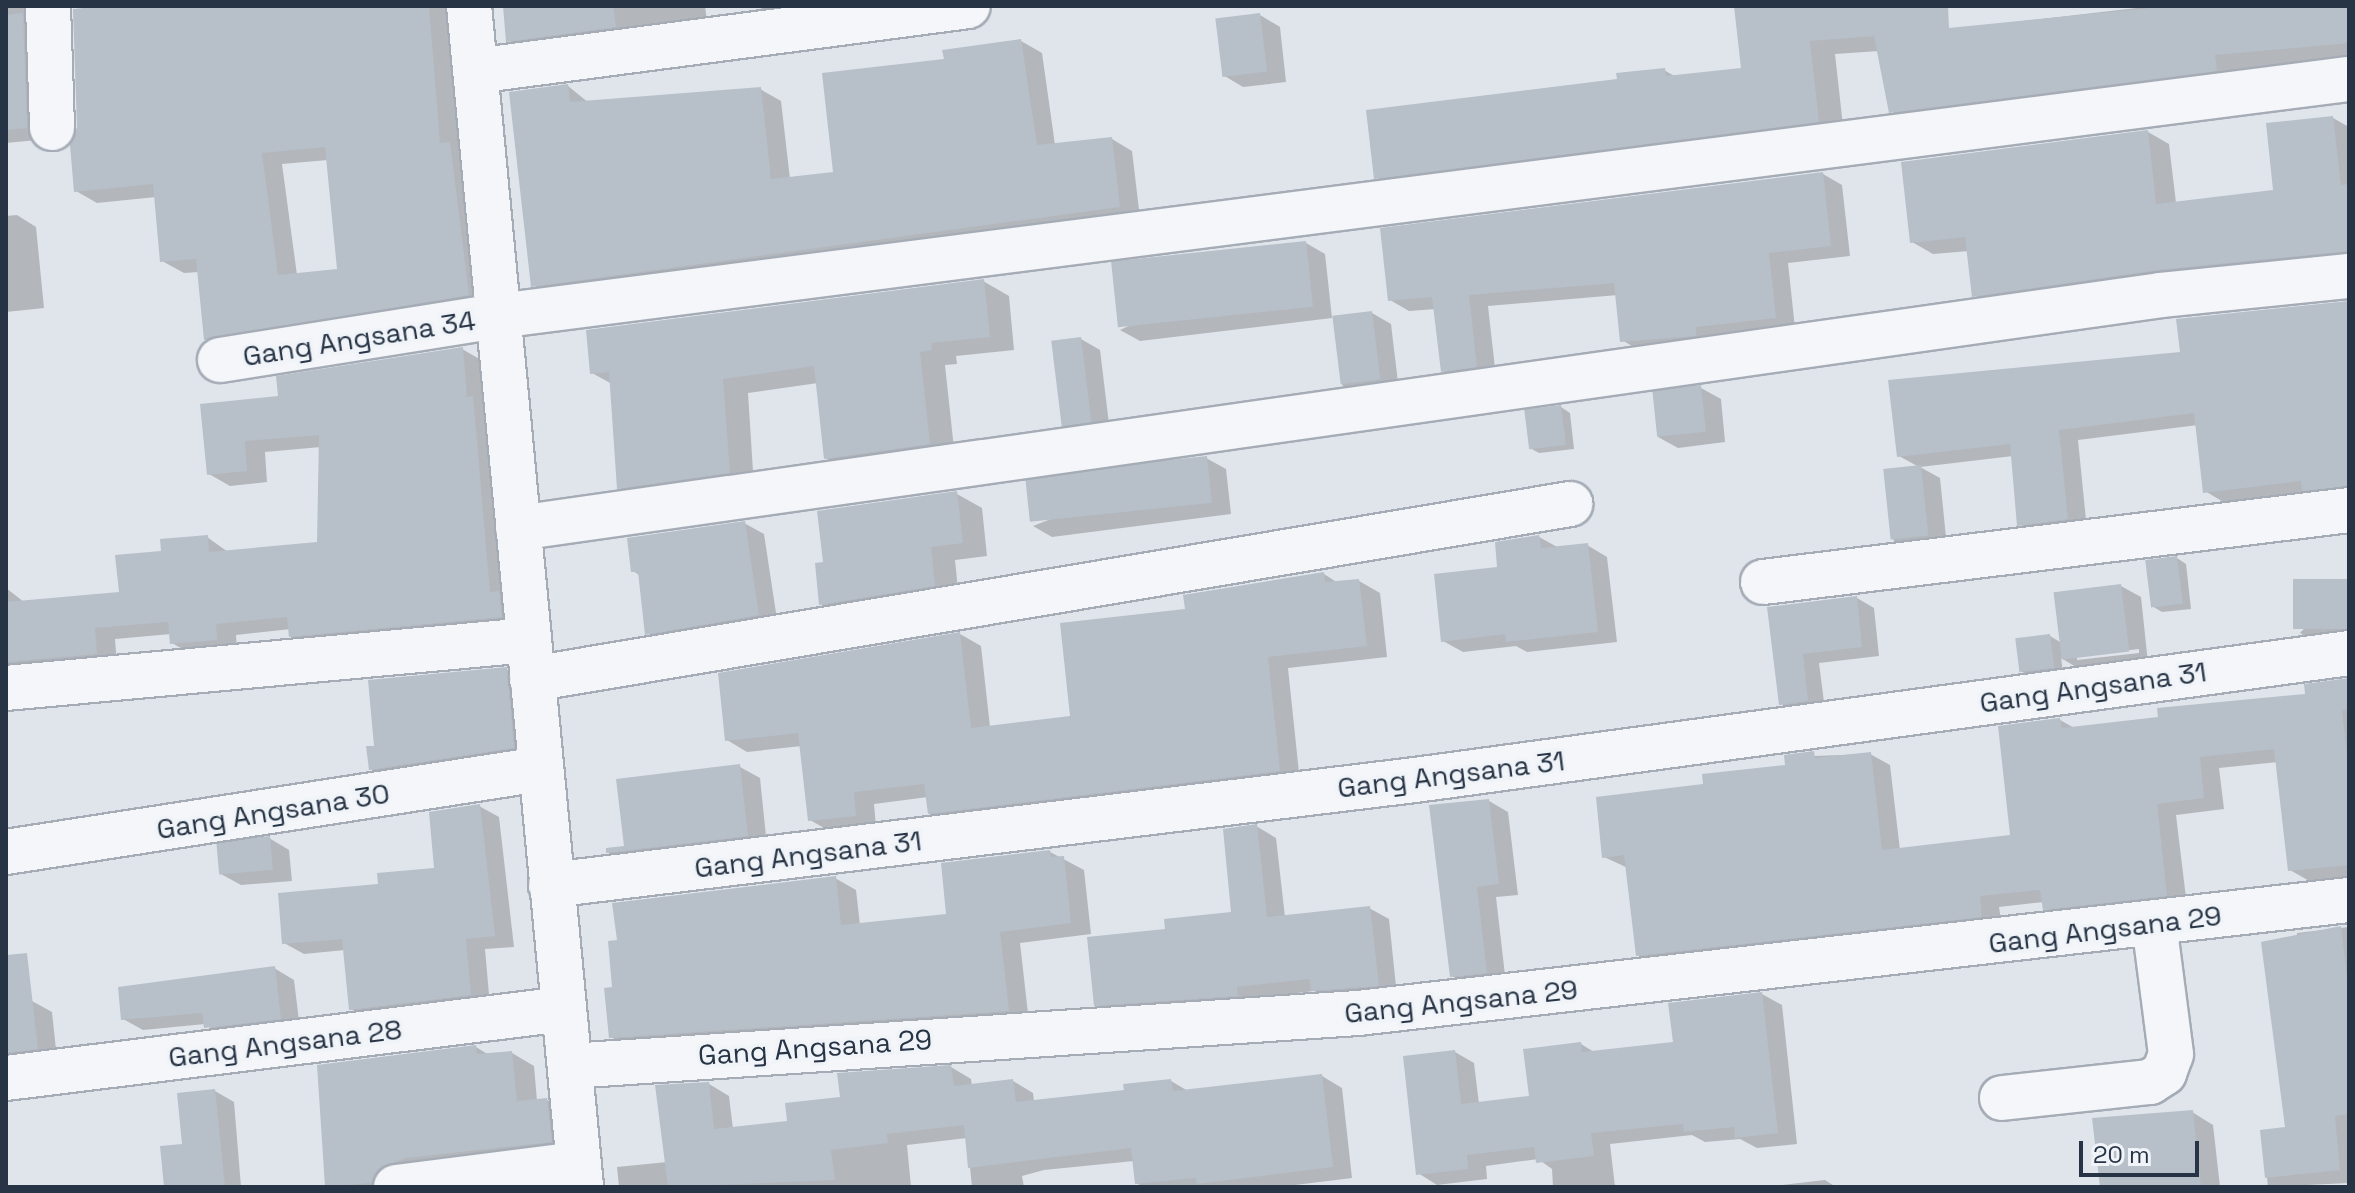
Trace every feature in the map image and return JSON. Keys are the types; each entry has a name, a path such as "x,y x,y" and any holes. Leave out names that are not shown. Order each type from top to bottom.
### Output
{"street":[{"path":"48,6 52,128"},
{"path":"396,1187 580,1176 469,6"},
{"path":"475,71 968,6"},
{"name":"Gang Angsana 34","path":"220,360 498,316 2349,79"},
{"path":"518,528 2161,295 2349,276"},
{"path":"6,688 530,660 1570,504"},
{"path":"1763,582 2349,510"},
{"name":"Gang Angsana 31","path":"551,885 1415,780 2349,653"},
{"name":"Gang Angsana 30","path":"6,852 540,769"},
{"name":"Gang Angsana 29","path":"570,1066 1358,1013 2349,900"},
{"path":"2002,1098 2150,1082 2164,1073 2171,1054 2154,923"},
{"name":"Gang Angsana 28","path":"6,1078 564,1009"}],"building":[{"path":"104,6 429,6 440,143 450,142 469,295 204,340 196,259 160,262 153,184 74,192 70,145 77,127 73,9","holes":["325,147 337,269 278,275 262,153"]},
{"path":"503,6 613,6 616,27 506,42"},
{"path":"1734,6 1948,6 1949,28 2170,6 2349,6 2349,43 2215,55 2217,71 1889,113 1874,36 1810,41 1819,122 1374,179 1366,110 1617,79 1616,73 1665,68 1666,76 1741,68"},
{"path":"23,13 27,128 6,130 6,15"},
{"path":"1260,13 1267,72 1223,77 1215,18"},
{"path":"1021,39 1037,145 1112,137 1120,207 531,287 509,92 568,84 570,102 761,87 771,179 833,172 822,73 944,59 942,50"},
{"path":"2333,116 2341,185 2349,184 2349,251 2158,270 1972,297 1965,237 1910,243 1901,162 2148,130 2156,204 2273,190 2266,123"},
{"path":"1823,172 1831,246 1769,253 1776,318 1696,327 1696,336 1620,342 1614,283 1469,295 1477,367 1441,372 1432,297 1388,301 1380,228"},
{"path":"1306,241 1313,307 1118,327 1111,261"},
{"path":"984,279 990,337 931,343 932,350 920,352 930,444 824,459 814,366 723,379 730,473 617,489 609,372 590,374 586,330"},
{"path":"2349,301 2349,486 2302,491 2301,481 2203,493 2194,413 2059,430 2068,519 2017,526 2010,444 1897,457 1888,380 2180,352 2176,319"},
{"path":"1372,311 1380,379 1341,384 1332,316"},
{"path":"1081,337 1091,422 1062,426 1051,341"},
{"path":"463,347 467,397 473,396 490,592 499,591 502,617 289,637 287,617 216,624 217,640 170,644 168,622 95,628 97,654 6,662 6,602 119,592 115,555 161,551 160,539 208,535 209,552 317,542 319,435 245,441 247,471 207,475 200,404 278,396 276,376"},
{"path":"1701,385 1706,432 1657,437 1652,390"},
{"path":"1561,405 1566,445 1529,449 1524,410"},
{"path":"1207,456 1212,503 1030,522 1025,475"},
{"path":"1921,465 1928,536 1891,540 1883,469"},
{"path":"957,491 963,543 931,547 935,586 819,605 815,563 823,562 817,511"},
{"path":"745,521 759,615 645,635 638,572 631,572 627,538"},
{"path":"1539,535 1541,548 1588,543 1598,632 1506,642 1505,634 1441,642 1434,574 1497,567 1495,542"},
{"path":"2177,556 2183,604 2151,608 2145,560"},
{"path":"1324,572 1325,582 1359,579 1367,646 1268,657 1280,771 928,814 924,784 854,792 856,816 808,821 798,733 725,741 718,673 960,632 971,728 1070,716 1060,623 1185,609 1183,595"},
{"path":"2293,579 2349,579 2349,629 2293,629"},
{"path":"2121,584 2129,651 2062,660 2054,592"},
{"path":"1857,596 1862,647 1803,654 1808,701 1779,705 1767,607"},
{"path":"2050,634 2054,668 2019,672 2015,638"},
{"path":"507,667 514,748 369,770 366,746 374,746 368,680"},
{"path":"2349,678 2349,709 2342,710 2349,773 2349,865 2288,871 2274,749 2200,757 2204,798 2157,804 2167,896 2043,910 2040,890 1980,896 1982,917 1636,956 1624,855 1602,858 1596,797 1703,784 1702,774 1785,765 1784,755 1814,751 1815,758 1871,752 1882,850 2010,835 1998,726 2060,718 2062,728 2158,717 2157,708 2305,694 2304,684"},
{"path":"740,764 748,836 606,853 606,848 624,846 616,779"},
{"path":"1489,799 1499,884 1477,887 1487,973 1450,977 1429,805"},
{"path":"480,804 495,936 466,939 471,995 349,1010 342,939 282,944 278,893 378,884 377,873 434,868 429,812"},
{"path":"1257,824 1267,917 1370,906 1379,986 1311,991 1309,979 1237,987 1238,996 1094,1006 1087,937 1165,929 1164,919 1231,912 1223,829"},
{"path":"270,836 273,870 219,875 216,841"},
{"path":"1050,850 1051,857 1064,856 1071,923 1000,932 1009,1011 609,1038 604,988 612,987 608,941 617,940 612,903 836,876 841,925 946,914 941,863"},
{"path":"2341,926 2349,995 2349,1114 2335,1116 2340,1170 2265,1178 2260,1130 2285,1127 2261,942"},
{"path":"27,953 38,1049 6,1053 6,955"},
{"path":"275,966 281,1019 204,1028 202,1013 121,1020 118,987"},
{"path":"1762,992 1778,1133 1735,1138 1734,1127 1684,1132 1683,1124 1591,1133 1594,1156 1536,1163 1534,1147 1467,1155 1468,1169 1416,1175 1403,1056 1455,1050 1461,1104 1529,1096 1523,1049 1581,1042 1582,1052 1673,1042 1668,1003"},
{"path":"476,1045 477,1054 512,1051 517,1101 547,1098 552,1142 406,1158 382,1167 372,1183 325,1187 317,1065"},
{"path":"951,1065 954,1086 1013,1079 1016,1102 1124,1090 1123,1084 1171,1079 1173,1091 1322,1074 1333,1167 1197,1184 1196,1178 1135,1184 1131,1148 968,1168 964,1125 887,1134 888,1143 831,1150 835,1180 668,1187 655,1085 709,1082 714,1129 787,1121 785,1103 840,1097 837,1073"},
{"path":"215,1089 225,1187 164,1187 160,1146 182,1144 177,1093"},
{"path":"2193,1110 2201,1187 2100,1187 2092,1118"}]}
